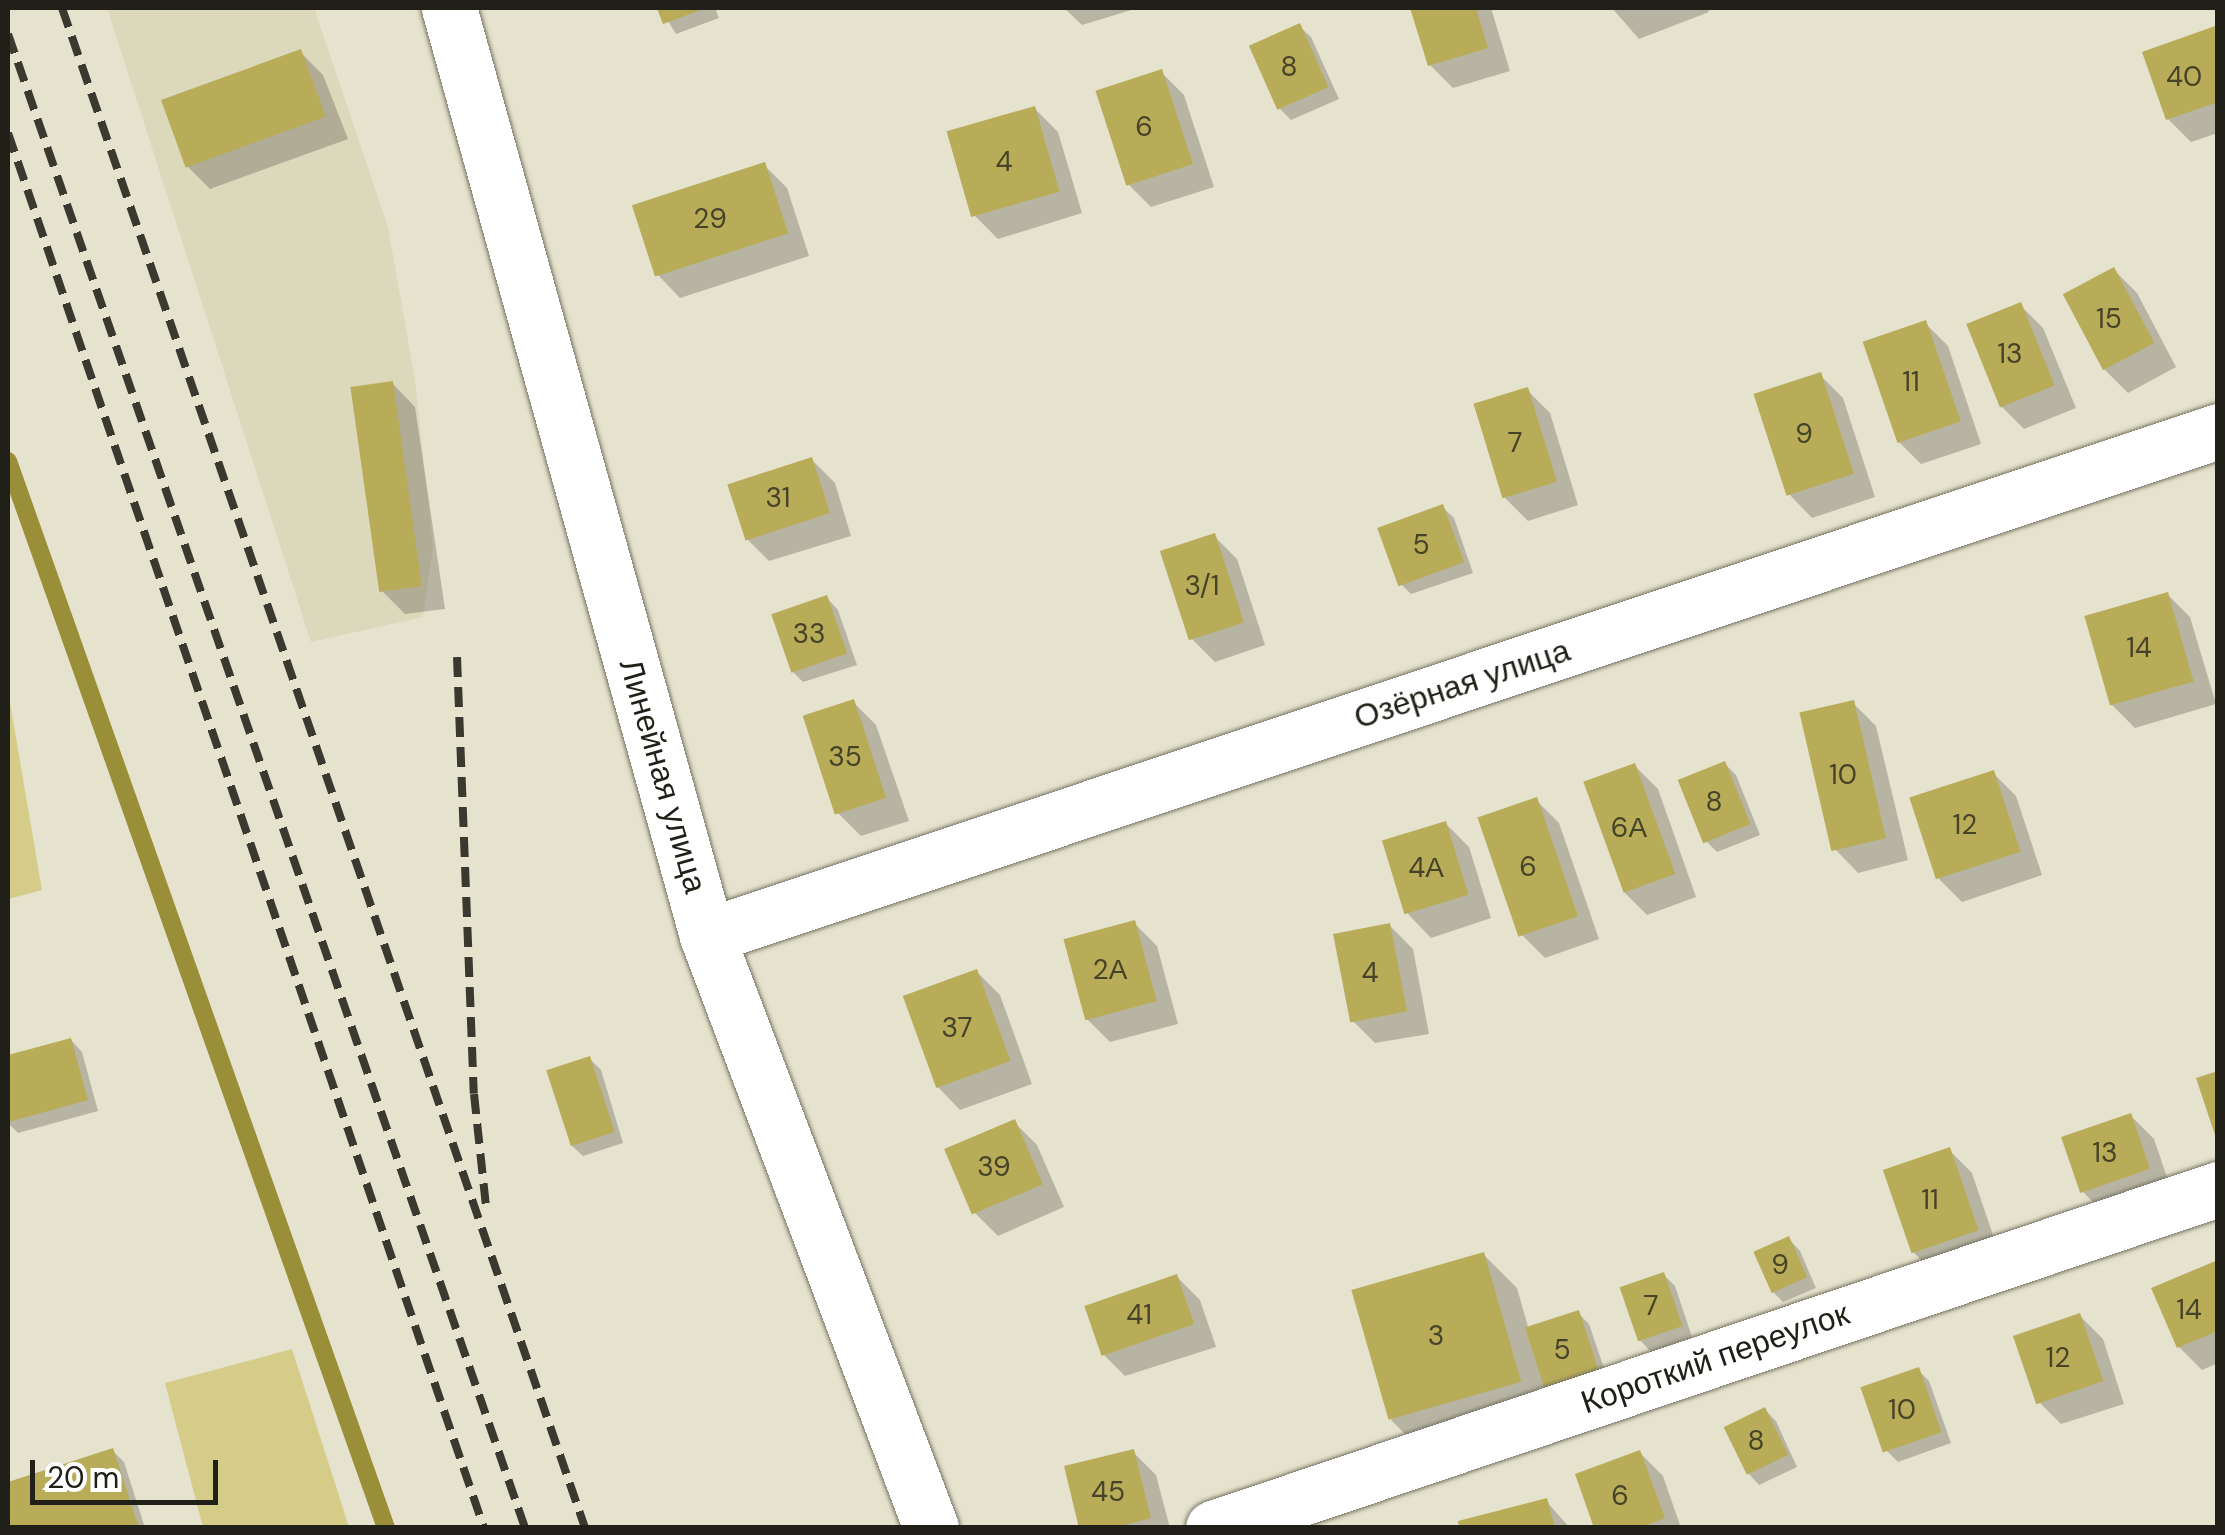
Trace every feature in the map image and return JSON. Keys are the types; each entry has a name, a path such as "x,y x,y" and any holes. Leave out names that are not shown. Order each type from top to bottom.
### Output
{"street":[{"name":"Линейная улица","path":"450,8 707,936 931,1528"},
{"name":"Озёрная улица","path":"707,936 2218,431"},
{"name":"Короткий переулок","path":"1213,1528 2218,1188"}],"shaded area":[{"path":"107,8 314,8 388,227 415,380 433,547 423,617 311,642"},
{"path":"8,691 42,890 8,899"},
{"path":"292,1349 349,1527 203,1527 165,1383"}],"building":[{"path":"657,8 706,8 663,24"},
{"path":"1410,8 1476,8 1488,48 1428,66"},
{"path":"1300,23 1328,87 1277,110 1249,46"},
{"path":"2218,25 2218,102 2166,120 2142,52"},
{"path":"301,49 326,117 186,168 161,100"},
{"path":"1162,69 1193,164 1126,186 1095,91"},
{"path":"1035,106 1060,192 971,217 947,131"},
{"path":"765,162 788,233 655,277 632,205"},
{"path":"2114,267 2154,343 2103,370 2063,294"},
{"path":"2021,302 2055,385 2000,408 1966,324"},
{"path":"1926,320 1961,421 1897,443 1863,342"},
{"path":"1821,372 1854,474 1787,496 1753,394"},
{"path":"393,381 422,586 379,592 350,387"},
{"path":"1528,387 1557,482 1502,498 1473,404"},
{"path":"812,457 830,513 746,541 727,485"},
{"path":"1443,504 1464,562 1398,586 1377,528"},
{"path":"1215,533 1244,622 1189,640 1160,551"},
{"path":"2168,592 2194,681 2110,705 2084,616"},
{"path":"827,595 847,654 791,673 771,614"},
{"path":"854,699 886,798 835,815 803,716"},
{"path":"1854,700 1886,838 1831,851 1799,713"},
{"path":"1725,761 1750,824 1703,843 1678,780"},
{"path":"1635,763 1675,874 1624,893 1583,782"},
{"path":"1994,770 2021,852 1936,879 1909,798"},
{"path":"1537,797 1578,916 1518,937 1477,818"},
{"path":"1446,821 1469,895 1404,914 1382,841"},
{"path":"1135,920 1157,1001 1085,1020 1064,939"},
{"path":"1390,923 1407,1011 1350,1022 1333,934"},
{"path":"977,969 1011,1061 936,1088 903,996"},
{"path":"71,1038 88,1100 8,1122 8,1055"},
{"path":"590,1056 615,1132 571,1146 546,1070"},
{"path":"2218,1071 2218,1140 2217,1141 2196,1078"},
{"path":"2131,1113 2150,1169 2080,1193 2061,1137"},
{"path":"1015,1119 1043,1184 972,1214 944,1149"},
{"path":"1950,1147 1979,1230 1912,1253 1883,1170"},
{"path":"1789,1236 1807,1277 1772,1293 1753,1252"},
{"path":"1484,1252 1521,1382 1389,1420 1351,1290"},
{"path":"2218,1260 2218,1331 2177,1348 2151,1288"},
{"path":"1664,1272 1683,1326 1638,1341 1620,1287"},
{"path":"1177,1274 1194,1324 1102,1356 1084,1306"},
{"path":"1579,1310 1599,1372 1545,1389 1525,1328"},
{"path":"2080,1313 2103,1381 2036,1404 2013,1336"},
{"path":"1919,1367 1941,1432 1883,1452 1860,1387"},
{"path":"1765,1407 1788,1455 1747,1475 1724,1427"},
{"path":"113,1448 139,1528 8,1528 8,1482"},
{"path":"1134,1449 1151,1518 1113,1528 1079,1528 1064,1466"},
{"path":"1640,1450 1665,1518 1639,1528 1594,1528 1575,1474"},
{"path":"1547,1498 1555,1528 1459,1528 1458,1521"}],"waterway":[{"path":"8,461 386,1528"}],"railway":[{"path":"62,8 585,1528"},
{"path":"8,34 525,1528"},
{"path":"8,133 484,1528"},
{"path":"457,657 474,1094 486,1206"}]}
